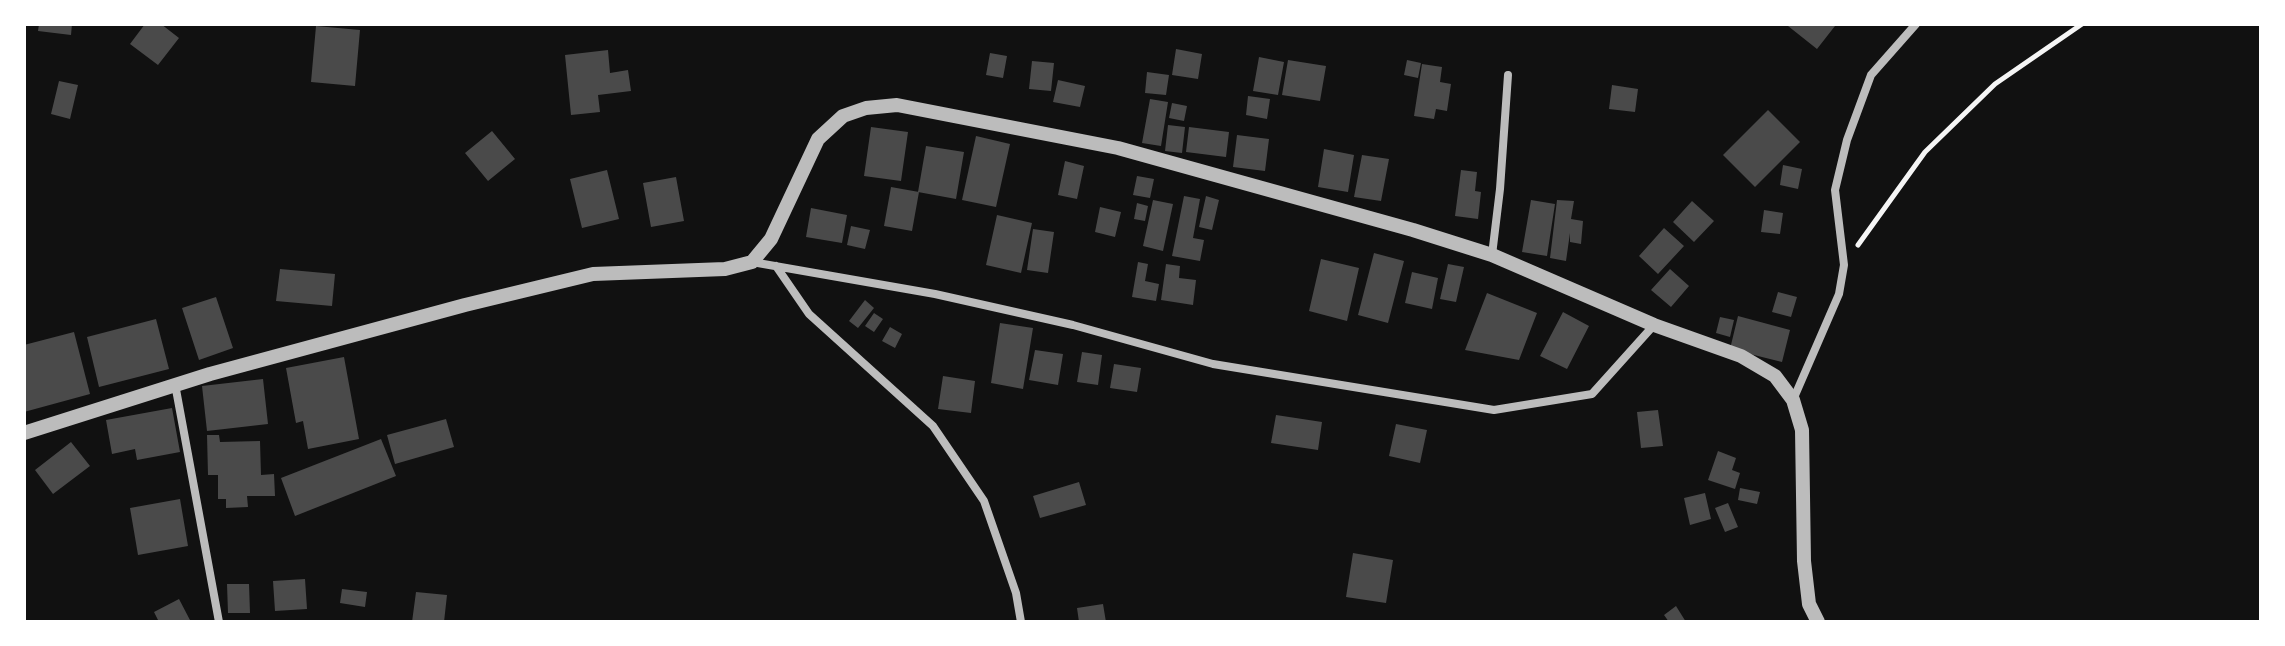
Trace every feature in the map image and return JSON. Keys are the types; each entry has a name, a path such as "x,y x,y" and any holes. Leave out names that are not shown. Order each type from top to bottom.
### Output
{"street":[{"path":"1793,400 1839,294 1844,265 1835,190 1847,140 1871,75 1916,24"},
{"path":"1492,255 1508,75"},
{"path":"752,262 771,239 818,139 843,116 866,108 897,105 1118,148 1492,255 1654,325 1741,356 1775,376 1793,400 1802,430 1804,561 1809,604 1818,622"},
{"path":"24,433 175,384 465,305 593,274 725,269 752,262 935,294 1073,325 1213,364 1494,410 1592,394 1654,325"},
{"path":"776,266 809,314 933,426 984,501 1016,593 1021,622"},
{"path":"175,384 219,622"}],"path":[{"path":"1844,265 1925,152 1995,84 2082,24"}],"building":[{"path":"39,24 72,24 71,35 38,31"},
{"path":"145,24 161,24 179,38 158,65 130,44"},
{"path":"1789,24 1833,24 1835,26 1817,49"},
{"path":"316,26 360,30 355,86 311,82"},
{"path":"1176,49 1202,54 1198,79 1172,75"},
{"path":"608,50 610,73 628,70 631,91 598,95 600,112 571,115 565,55"},
{"path":"990,53 1007,56 1003,78 986,75"},
{"path":"1259,57 1284,62 1278,95 1253,91"},
{"path":"1288,60 1326,66 1320,101 1282,95"},
{"path":"1407,60 1421,63 1418,78 1404,75"},
{"path":"1032,61 1054,63 1051,91 1029,89"},
{"path":"1422,64 1442,67 1440,82 1451,84 1447,111 1436,109 1434,119 1414,116"},
{"path":"1147,72 1169,75 1166,95 1145,93"},
{"path":"1058,80 1085,86 1080,107 1053,102"},
{"path":"59,81 78,85 70,119 51,114"},
{"path":"1612,85 1638,89 1635,112 1609,109"},
{"path":"1248,96 1270,99 1267,119 1246,115"},
{"path":"1150,99 1168,102 1161,146 1142,143"},
{"path":"1172,103 1187,106 1184,121 1169,118"},
{"path":"1768,110 1800,142 1755,187 1723,155"},
{"path":"1168,125 1185,127 1182,153 1165,151"},
{"path":"871,127 908,132 901,181 864,176"},
{"path":"1189,127 1229,132 1226,157 1186,152"},
{"path":"492,131 515,159 488,181 465,153"},
{"path":"1237,135 1269,139 1265,171 1233,167"},
{"path":"976,136 1010,144 996,207 962,200"},
{"path":"926,146 964,152 956,199 918,192"},
{"path":"1324,149 1354,155 1348,192 1318,187"},
{"path":"1362,155 1389,159 1381,201 1354,197"},
{"path":"1065,161 1084,166 1077,199 1058,195"},
{"path":"1783,165 1802,169 1798,189 1780,185"},
{"path":"607,170 619,219 582,228 570,179"},
{"path":"1461,170 1477,172 1475,191 1481,192 1478,219 1455,216"},
{"path":"1137,176 1154,179 1150,198 1133,195"},
{"path":"676,177 684,221 651,227 643,183"},
{"path":"891,187 919,192 912,231 884,226"},
{"path":"1184,196 1200,199 1193,238 1204,240 1200,261 1172,256"},
{"path":"1206,196 1219,200 1212,230 1199,227"},
{"path":"1153,200 1173,204 1163,251 1143,246"},
{"path":"1531,200 1555,204 1547,256 1522,252"},
{"path":"1557,200 1574,201 1571,219 1583,221 1581,244 1570,242 1570,233 1566,261 1550,258"},
{"path":"1692,201 1714,221 1694,242 1673,222"},
{"path":"1137,203 1148,206 1145,221 1134,219"},
{"path":"1100,207 1121,212 1115,237 1095,232"},
{"path":"811,208 847,215 842,243 806,237"},
{"path":"1764,210 1783,213 1780,234 1761,232"},
{"path":"997,215 1032,223 1021,273 986,265"},
{"path":"851,226 870,230 865,249 847,245"},
{"path":"1664,228 1684,246 1658,274 1639,256"},
{"path":"1033,229 1054,232 1048,273 1027,270"},
{"path":"1374,253 1404,261 1388,323 1358,315"},
{"path":"1321,259 1359,268 1347,321 1309,311"},
{"path":"1138,262 1148,264 1145,281 1159,284 1156,301 1132,297"},
{"path":"1166,264 1180,266 1179,278 1196,280 1193,305 1161,300"},
{"path":"1448,264 1464,267 1456,302 1440,299"},
{"path":"280,269 335,274 332,306 276,301"},
{"path":"1670,269 1689,286 1671,307 1651,290"},
{"path":"1412,272 1438,278 1432,309 1405,303"},
{"path":"1778,292 1797,297 1791,317 1772,312"},
{"path":"1487,293 1537,313 1519,360 1465,350"},
{"path":"216,297 233,348 199,360 182,308"},
{"path":"865,300 874,308 858,328 849,321"},
{"path":"1563,312 1589,326 1567,369 1540,356"},
{"path":"874,313 883,319 874,332 865,326"},
{"path":"1738,316 1790,330 1782,362 1730,349"},
{"path":"1720,317 1734,320 1730,337 1716,333"},
{"path":"156,319 169,369 99,387 87,337"},
{"path":"1000,323 1033,328 1023,389 991,383"},
{"path":"890,327 902,334 895,348 882,341"},
{"path":"74,332 90,394 24,412 24,345"},
{"path":"1035,350 1063,354 1058,385 1029,380"},
{"path":"1082,352 1102,355 1098,385 1077,382"},
{"path":"344,357 359,439 308,449 303,421 296,423 286,368"},
{"path":"1114,364 1141,368 1137,392 1110,388"},
{"path":"943,376 975,381 971,413 938,409"},
{"path":"263,379 268,424 207,431 202,386"},
{"path":"172,408 180,452 137,460 135,449 112,454 106,420"},
{"path":"1658,410 1663,446 1641,448 1637,412"},
{"path":"1276,415 1322,422 1318,450 1271,443"},
{"path":"446,419 454,447 395,464 387,435"},
{"path":"1396,424 1427,430 1420,463 1389,456"},
{"path":"207,435 219,435 220,442 260,441 261,475 274,474 275,496 247,496 248,507 226,508 226,499 218,499 218,475 208,475"},
{"path":"381,439 396,476 295,516 281,478"},
{"path":"71,442 90,466 53,494 35,470"},
{"path":"1718,451 1736,458 1732,470 1740,473 1735,489 1708,480"},
{"path":"1079,482 1086,505 1040,518 1033,496"},
{"path":"1740,488 1760,492 1757,504 1738,500"},
{"path":"1705,493 1711,519 1690,525 1684,498"},
{"path":"180,499 188,546 138,555 130,508"},
{"path":"1728,503 1738,527 1725,532 1715,508"},
{"path":"1353,553 1393,560 1386,603 1346,597"},
{"path":"305,579 307,609 275,611 273,581"},
{"path":"227,584 249,584 250,613 228,613"},
{"path":"342,589 367,592 365,607 340,603"},
{"path":"416,592 447,595 444,622 412,622"},
{"path":"179,599 191,622 159,622 154,612"},
{"path":"1103,604 1106,622 1079,622 1077,608"},
{"path":"1676,606 1686,622 1669,622 1664,615"}]}
